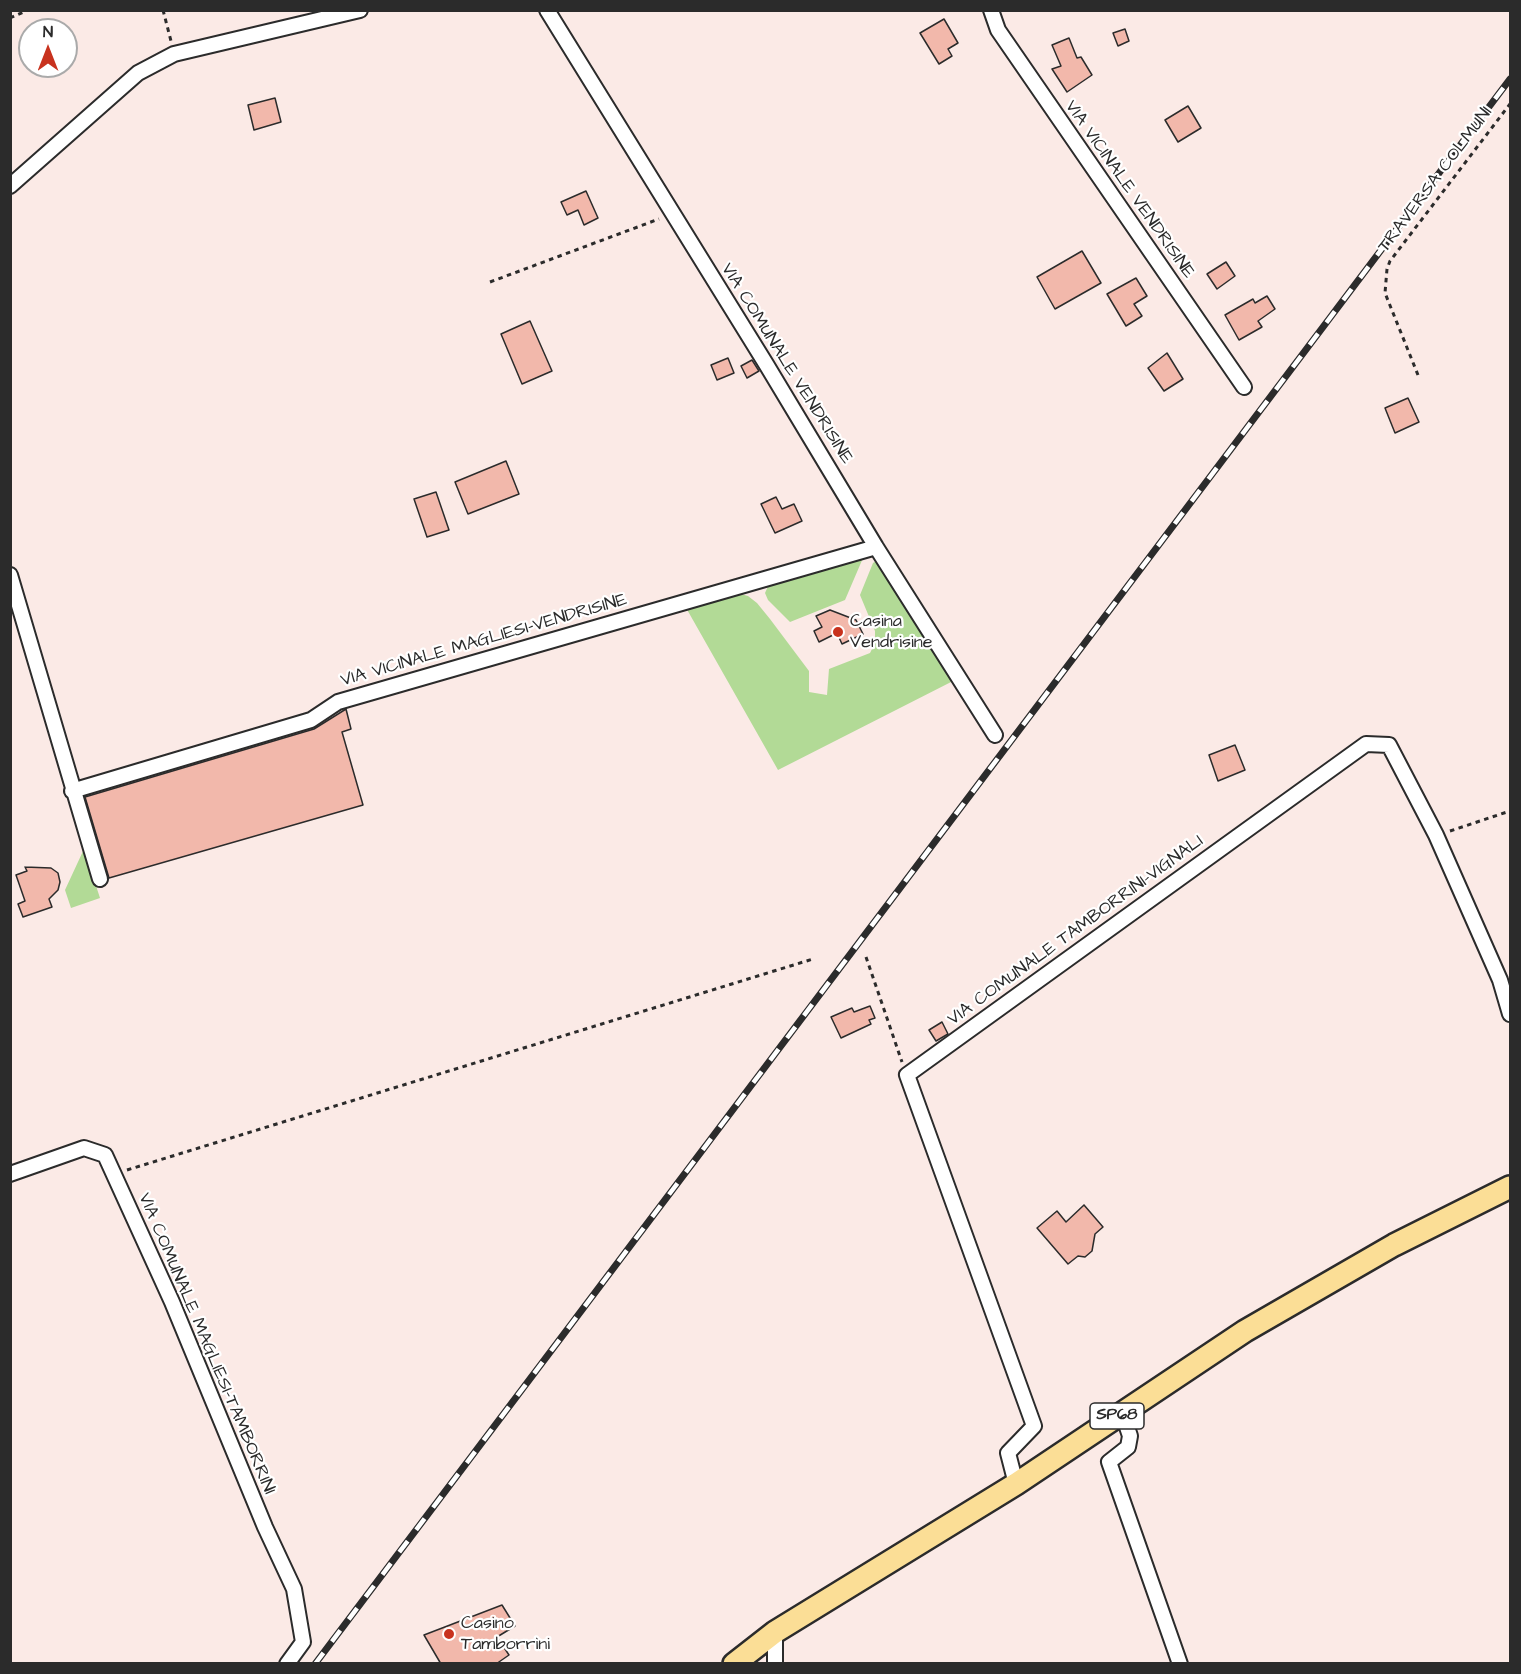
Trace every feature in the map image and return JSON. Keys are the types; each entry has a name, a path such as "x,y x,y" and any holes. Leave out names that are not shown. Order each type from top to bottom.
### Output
{"main road":[{"name":"SP68","path":"734,1664 775,1632 1016,1484 1245,1330 1394,1245 1510,1187"}],"street":[{"path":"10,186 138,73 174,54 360,10"},
{"name":"VIA COMUNALE VENDRISINE","path":"547,10 766,364 876,547 995,735"},
{"name":"VIA VICINALE VENDRISINE","path":"991,10 998,30 1244,387"},
{"name":"VIA VICINALE MAGLIESI-VENDRISINE","path":"72,791 311,720 338,702 876,547"},
{"path":"10,575 72,791 100,879"},
{"name":"VIA COMUNALE TAMBORRINI-VIGNALI","path":"907,1075 1366,744 1389,745 1436,835 1500,980 1510,1014"},
{"path":"907,1075 1034,1426 1008,1453 1016,1484"},
{"name":"VIA COMUNALE MAGLIESI-TAMBORRINI","path":"10,1174 84,1148 105,1155 172,1302 265,1527 294,1589 303,1642 287,1664"},
{"path":"1122,1412 1130,1436 1128,1447 1109,1462 1180,1664"},
{"path":"775,1632 775,1664"}],"path":[{"path":"10,18 28,10"},
{"path":"163,10 174,54"},
{"name":"TRAVERSA COLMUNI","path":"1418,375 1384,293 1387,269 1390,261 1510,104"},
{"path":"490,282 672,214"},
{"path":"1436,835 1510,811"},
{"path":"866,957 907,1075"},
{"path":"113,1174 813,959"}],"green space":[{"path":"863,558 845,600 790,622 768,600 765,593 769,584"},
{"path":"879,559 955,680 778,770 685,606 737,593 748,596 757,603 809,671 809,692 827,695 829,669 870,653 875,643 875,631 860,595 873,563"},
{"path":"84,849 100,898 71,908 65,890"}],"building":[{"path":"944,19 958,43 948,49 952,56 939,64 920,33"},
{"path":"1125,29 1129,41 1118,46 1113,33"},
{"path":"1069,38 1077,58 1081,57 1092,75 1067,92 1052,69 1061,66 1052,45"},
{"path":"275,98 281,122 254,130 248,105"},
{"path":"1188,106 1201,128 1178,142 1165,120"},
{"path":"586,191 598,218 584,225 578,210 567,215 561,202"},
{"path":"1082,251 1101,283 1055,309 1037,277"},
{"path":"1226,262 1235,276 1217,289 1207,274"},
{"path":"1136,278 1147,296 1134,304 1142,316 1126,326 1107,294"},
{"path":"1267,296 1275,309 1258,321 1262,327 1239,340 1225,315 1253,299 1255,303"},
{"path":"530,321 552,371 522,384 501,334"},
{"path":"1167,353 1183,379 1164,391 1148,368"},
{"path":"728,358 734,373 717,380 711,365"},
{"path":"752,360 759,371 747,378 741,366"},
{"path":"1408,398 1419,422 1395,433 1385,408"},
{"path":"506,461 519,494 468,514 455,482"},
{"path":"436,492 449,530 427,537 414,499"},
{"path":"776,497 782,509 794,504 802,521 775,533 761,504"},
{"name":"Casina Vendrisine","path":"830,610 856,620 863,634 842,644 837,633 819,642 814,631 822,627 816,616"},
{"path":"346,709 351,729 342,732 363,805 109,878 85,797 314,729"},
{"path":"1235,745 1245,770 1218,781 1209,755"},
{"path":"25,867 51,868 58,873 60,882 58,890 49,899 52,907 23,917 18,904 25,901 16,875 27,871"},
{"path":"870,1006 875,1018 869,1020 871,1024 841,1038 831,1017 852,1008 854,1012"},
{"path":"942,1022 948,1034 936,1041 929,1030"},
{"path":"1084,1205 1103,1227 1095,1234 1092,1251 1085,1257 1078,1256 1068,1264 1037,1228 1057,1211 1066,1222"},
{"name":"Casino Tamborrìni","path":"502,1605 515,1626 497,1637 509,1655 496,1664 441,1664 424,1635"}],"railway":[{"path":"315,1664 1510,79"}],"place":[{"name":"Casina Vendrisine","path":"838,632"},
{"name":"Casino Tamborrìni","path":"449,1634"}]}
